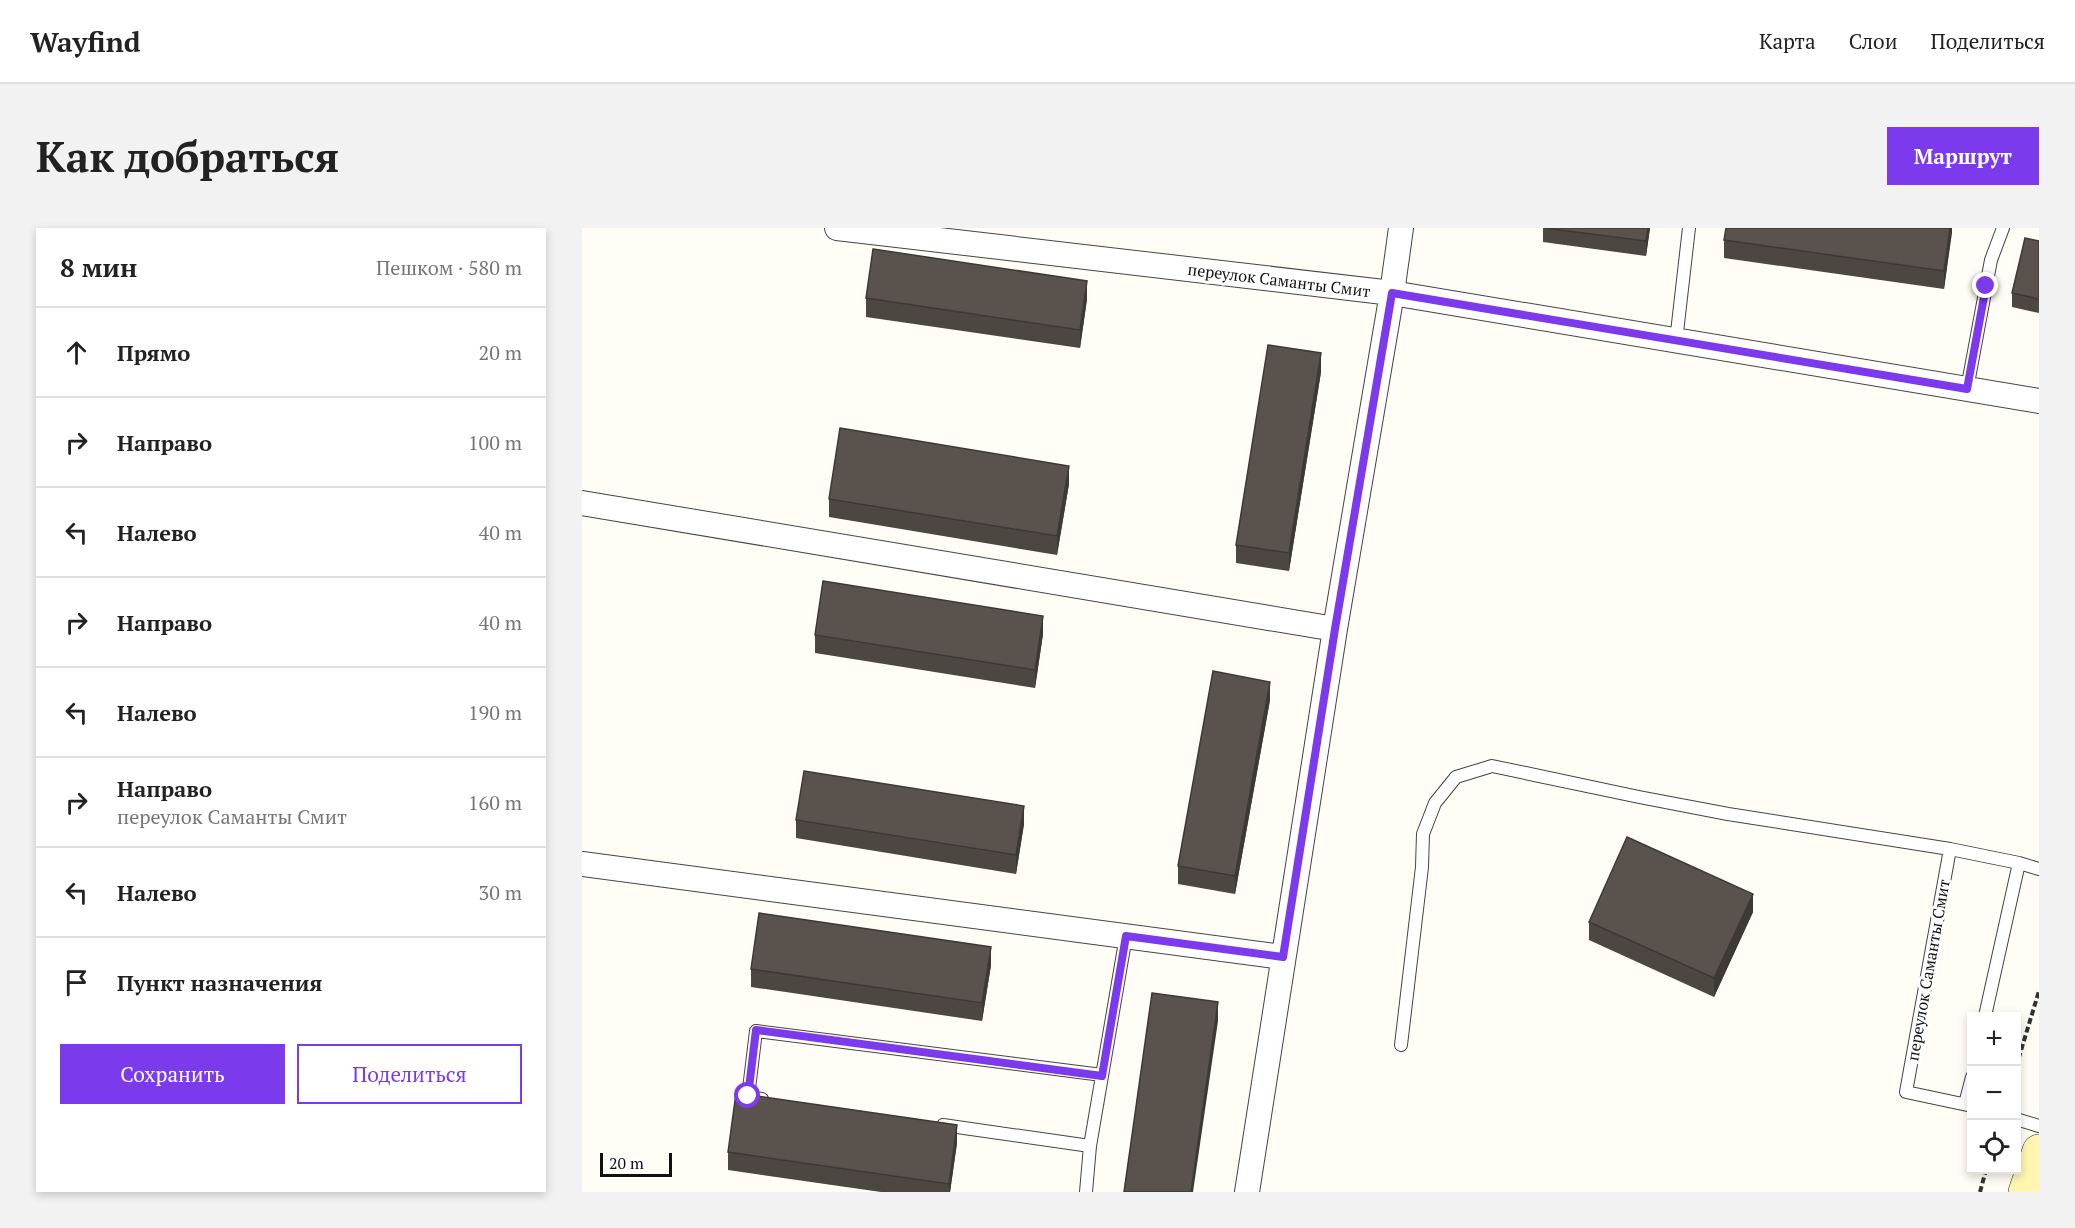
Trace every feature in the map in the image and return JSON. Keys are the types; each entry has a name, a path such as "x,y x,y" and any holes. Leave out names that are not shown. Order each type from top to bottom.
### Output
{"street":[{"name":"переулок Саманты Смит","path":"837,228 1392,293 2039,401"},
{"path":"1247,1192 1335,629 1401,228"},
{"path":"582,502 1335,629"},
{"path":"582,864 1283,957"},
{"path":"2025,1192 2039,1151"}],"lane":[{"path":"1676,341 1689,228"},
{"path":"1967,389 1991,260 2003,228"},
{"path":"1401,1045 1422,867 1423,834 1435,803 1456,777 1492,766 1728,814 1950,849 2039,869"},
{"name":"переулок Саманты Смит","path":"1950,849 1906,1092 1967,1105"},
{"path":"1986,1012 2019,863"},
{"path":"1086,1192 1090,1146 1126,936"},
{"path":"771,1100 748,1096 756,1030 1102,1076"},
{"path":"2020,1120 2039,1125"},
{"path":"936,1124 1090,1146"}],"path":[{"path":"2016,1066 2039,991"},
{"path":"1980,1192 1985,1174"}],"building":[{"path":"1544,228 1648,228 1646,241"},
{"path":"1726,228 1950,228 1944,271 1724,240"},
{"path":"2025,238 2039,241 2039,299 2012,293"},
{"path":"873,249 1087,281 1080,330 866,298"},
{"path":"1268,345 1321,353 1289,553 1236,545"},
{"path":"840,428 1069,466 1057,536 829,499"},
{"path":"823,581 1043,616 1035,670 815,635"},
{"path":"1213,671 1270,682 1235,876 1178,866"},
{"path":"804,771 1024,806 1016,855 796,820"},
{"path":"1627,837 1753,894 1714,978 1589,922"},
{"path":"759,913 991,947 982,1003 751,969"},
{"path":"1152,993 1218,1002 1191,1192 1124,1192"},
{"path":"736,1093 957,1125 949,1184 728,1152"}],"route":[{"path":"748,1096 756,1030 1102,1076 1126,936 1283,957 1335,629 1392,293 1967,389 1986,286"}]}
